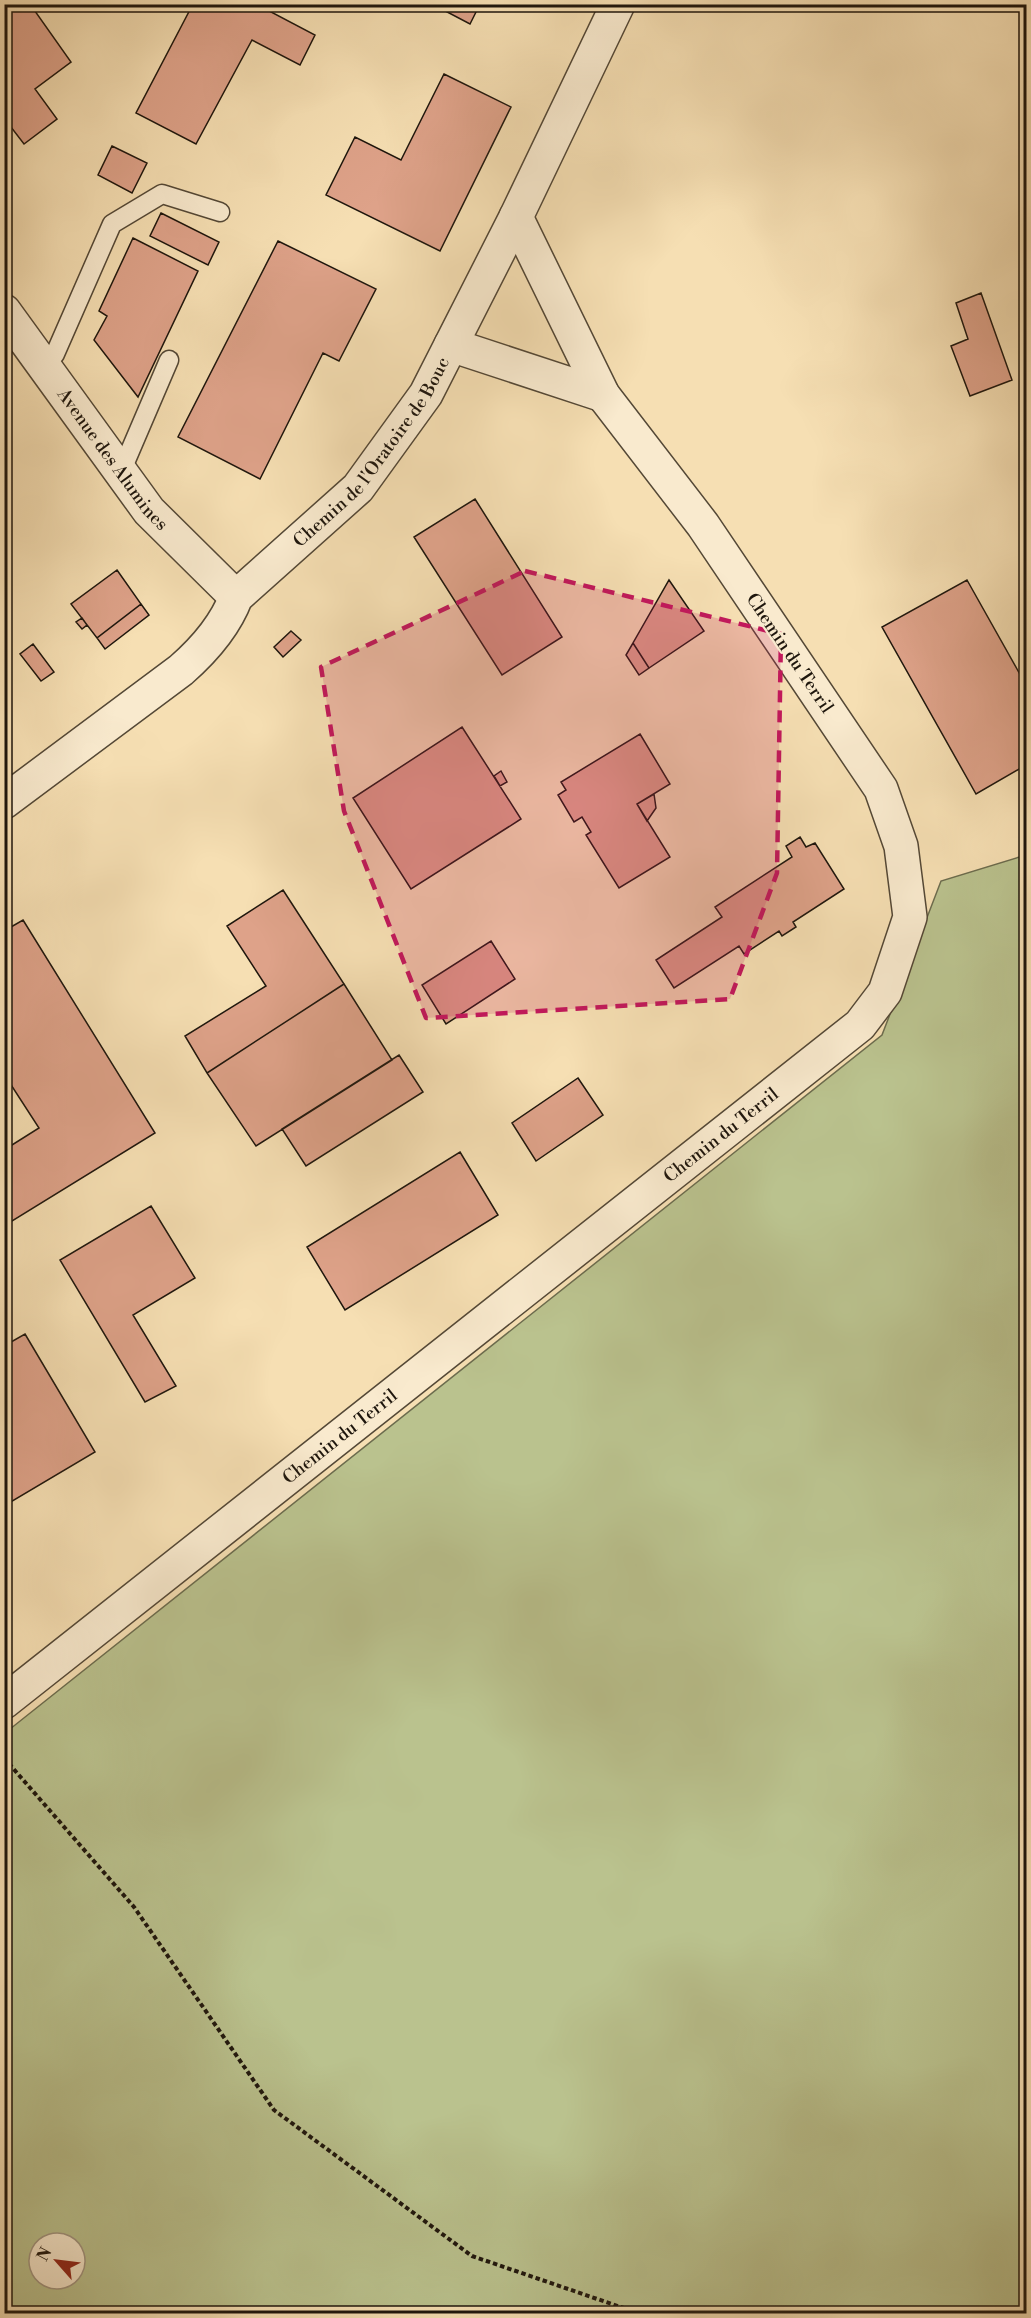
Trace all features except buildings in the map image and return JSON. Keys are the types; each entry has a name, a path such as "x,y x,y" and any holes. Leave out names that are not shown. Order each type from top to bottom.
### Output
{"street":[{"name":"Chemin de l'Oratoire de Bouc","path":"4,802 199,654 228,618 236,597 358,488 426,394 516,217 618,4"},
{"name":"Chemin du Terril","path":"4,1702 860,1025 885,993 910,917 901,846 881,789 703,525 603,395 516,217"},
{"name":"Avenue des Alumines","path":"4,311 149,511 236,597"},
{"path":"451,345 603,395"}],"lane":[{"path":"45,367 55,354 112,224 162,194 220,212"},
{"path":"120,472 169,360"}],"path":[{"path":"4,1758 134,1906 274,2110 472,2256 641,2313"}],"highlighted area":[{"path":"525,571 781,634 777,873 730,999 426,1018 344,811 321,667"}],"green space":[{"path":"1026,855 1026,2313 5,2314 5,1733 882,1035 941,881"}]}
